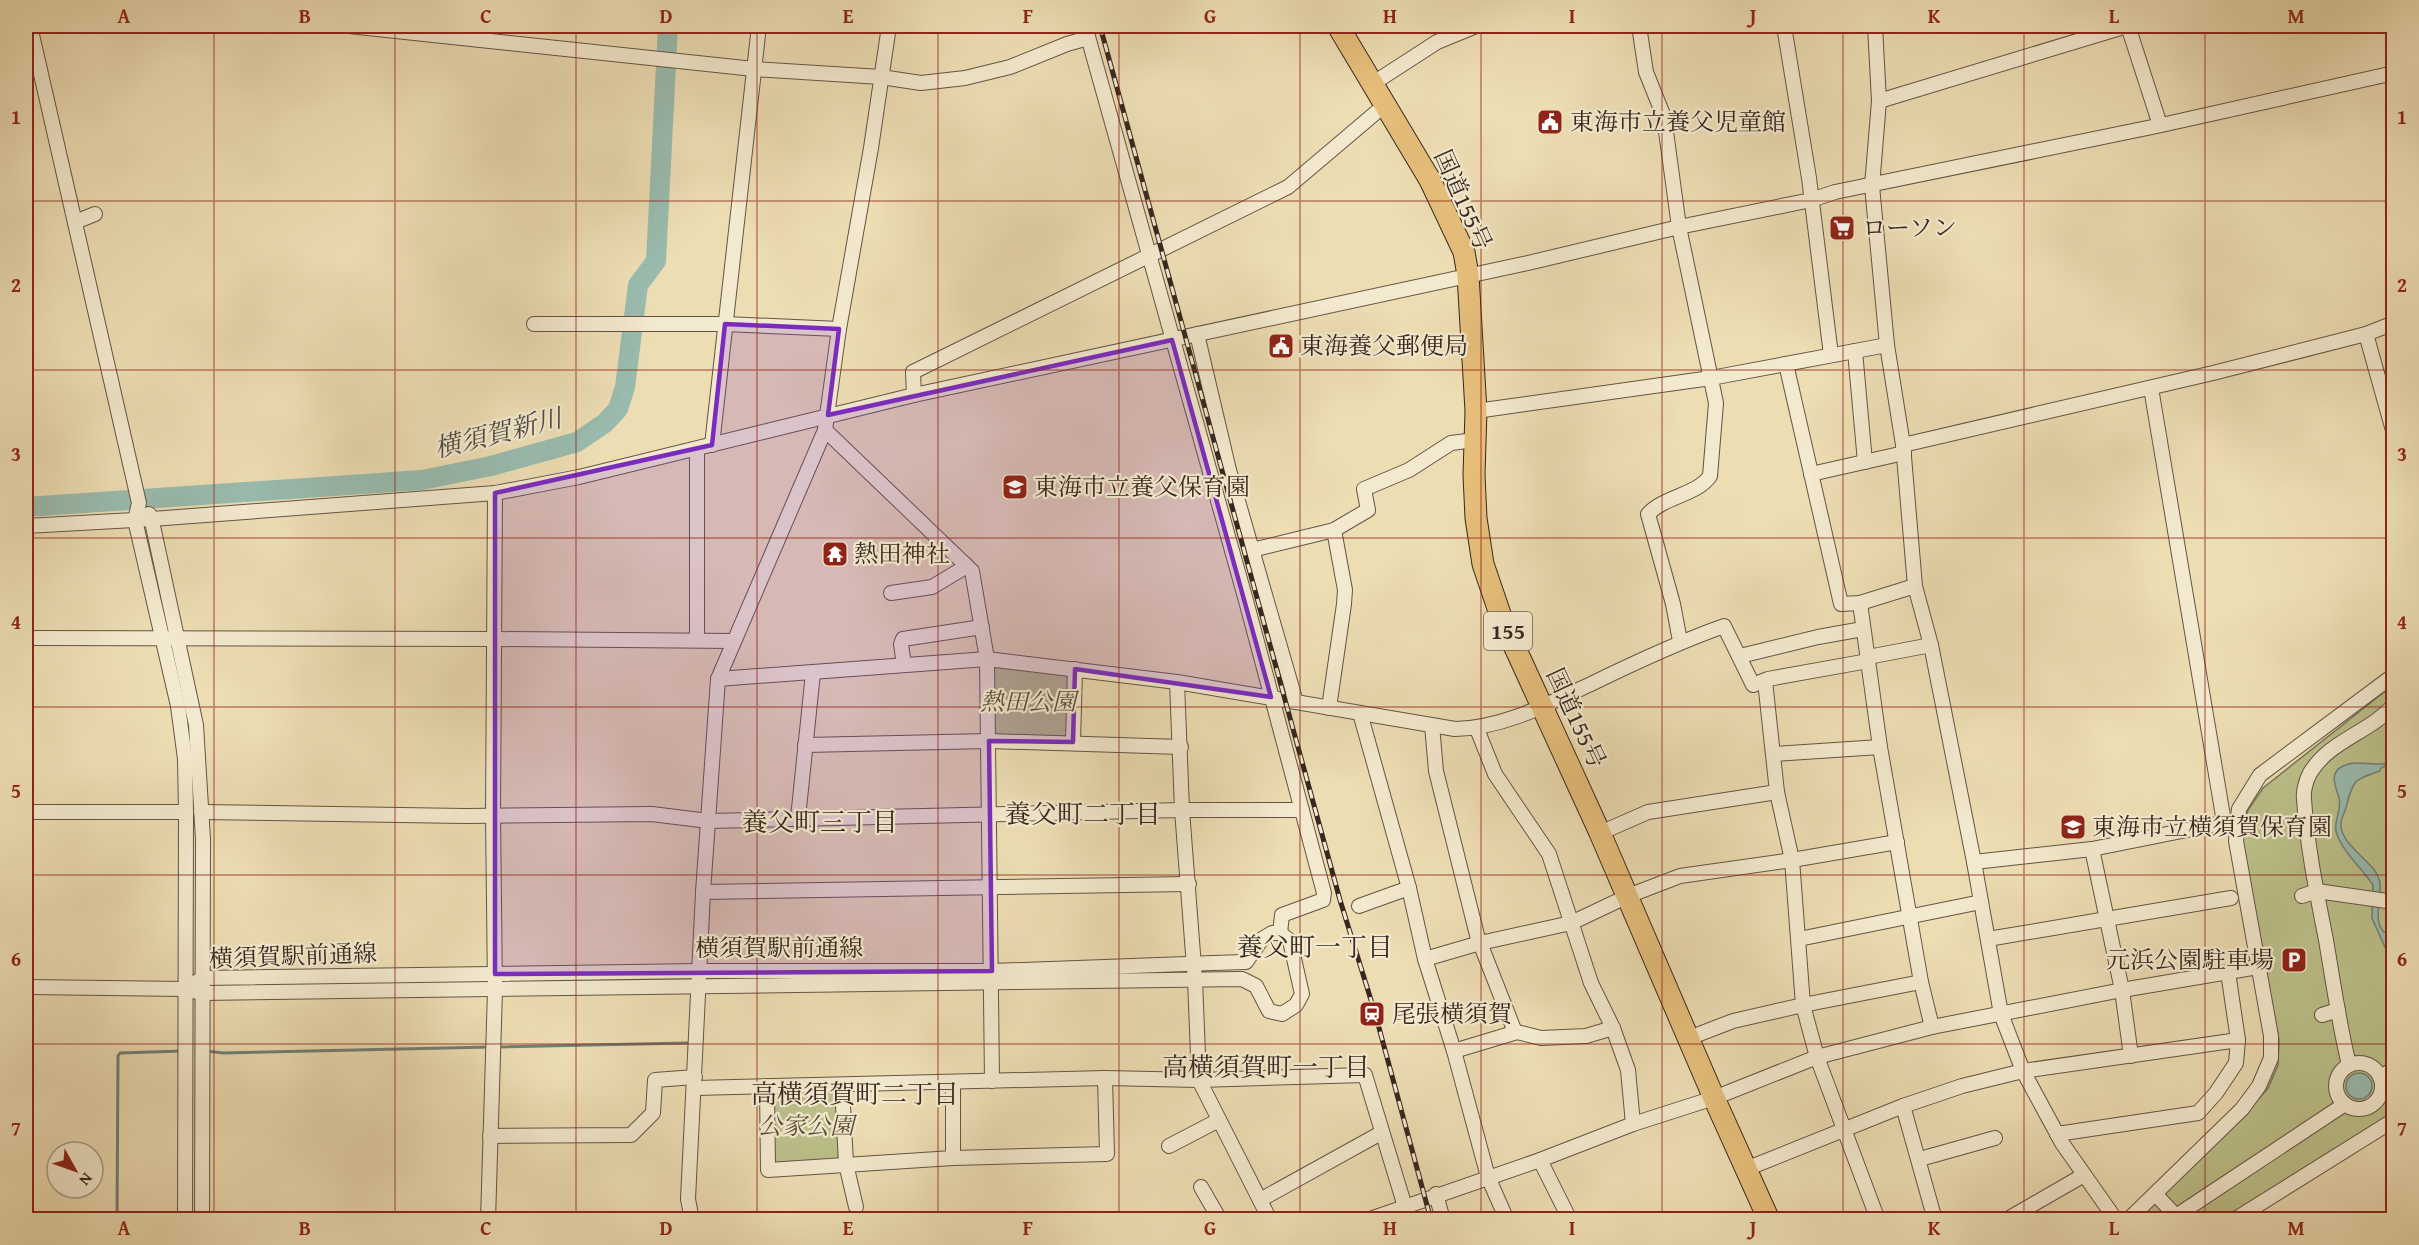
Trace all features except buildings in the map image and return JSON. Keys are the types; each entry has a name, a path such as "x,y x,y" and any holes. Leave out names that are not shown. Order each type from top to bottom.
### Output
{"highway":[{"name":"国道155号","path":"1338,26 1386,104 1448,216 1464,252 1468,275 1476,411 1476,518 1483,564 1501,617 1600,833 1769,1220"}],"street":[{"path":"30,26 138,496 152,519 196,725 201,812 202,1220"},
{"path":"349,26 754,69 881,77 921,83 965,78 1010,67 1067,44 1087,32 1325,897 1317,904 1282,915 1280,933"},
{"path":"712,445 759,26"},
{"path":"692,1220 688,1199 698,987 718,679 825,430 839,329 889,26"},
{"path":"1372,84 1437,42 1476,26"},
{"path":"1639,26 1646,72 1664,117 1679,227 1716,404 1710,476 1706,482 1692,490 1657,504 1648,514 1673,604 1680,641"},
{"path":"1784,26 1811,200 1831,355"},
{"path":"1875,26 1879,101 1872,186 1887,345 1904,449 1916,586 1974,862 2001,1014 2023,1071 2057,1134 2115,1220"},
{"path":"1879,101 2128,26 2160,125"},
{"path":"26,526 152,519 495,493 579,477 914,395 1811,200 1835,192 2160,125 2394,73"},
{"path":"914,395 913,372 1288,187 1386,104"},
{"path":"75,222 95,214"},
{"path":"1811,474 2366,334 2394,323"},
{"path":"534,324 725,324 839,329"},
{"path":"1197,334 1229,470 1296,702"},
{"path":"2366,334 2394,434"},
{"path":"1476,411 1711,378 1887,345"},
{"path":"1854,351 1865,462"},
{"path":"1786,364 1841,604 1860,603 1916,586"},
{"path":"2151,388 2224,822"},
{"path":"825,430 972,571 987,659 992,1081"},
{"path":"1252,550 1334,530 1368,510 1364,489 1409,470 1451,444 1475,440"},
{"path":"697,449 697,640"},
{"path":"488,1220 495,990 493,815 495,493"},
{"path":"138,496 135,520 178,706 185,759 185,1220"},
{"path":"1329,708 1345,590 1334,530"},
{"path":"891,593 932,587 967,566"},
{"path":"1860,603 1880,747 1932,1027"},
{"path":"718,679 987,659 1177,682 1455,729 1477,729 1543,708 1680,641 1724,626 1753,685 1768,679 1930,645"},
{"path":"904,665 901,644 903,639 981,627"},
{"path":"1740,656 1818,637 1863,629"},
{"path":"26,638 734,642"},
{"path":"1072,742 1075,669"},
{"path":"798,818 813,673"},
{"path":"2128,1220 2242,1109 2259,1086 2271,1058 2271,1036 2236,841 2239,809 2260,775 2394,675"},
{"path":"1765,681 1777,792 1792,860 1803,1005 1817,1057 1878,1220"},
{"path":"1177,682 1182,810 1195,980 1198,1080 1270,1220"},
{"path":"2349,1065 2317,891 2304,797 2308,776 2321,756 2362,731 2394,705"},
{"path":"1360,713 1409,888 1425,959 1454,1050 1488,1177 1507,1220"},
{"path":"1432,725 1436,771 1480,943 1515,1032"},
{"path":"1477,729 1495,774 1549,854 1591,983 1614,1028 1628,1070 1633,1124"},
{"path":"805,745 989,741 1180,747"},
{"path":"1774,754 1880,747"},
{"path":"1600,833 1648,812 1777,792"},
{"path":"201,812 652,814 708,820 1182,810 1302,810"},
{"path":"26,812 186,812"},
{"path":"1974,862 2092,849 2238,820"},
{"path":"1425,959 1480,943 1571,922 1680,876 1897,842"},
{"path":"2092,849 2122,990 2131,1056"},
{"path":"703,892 1189,884"},
{"path":"1359,906 1409,888"},
{"path":"2302,896 2317,891 2394,902"},
{"path":"1988,939 2231,898"},
{"path":"1799,939 1981,902"},
{"name":"横須賀駅前通線","path":"185,988 201,993 495,990 698,987 991,977 1246,962 1262,939 1272,933 1280,933 1290,942 1302,994 1296,1005 1282,1014 1269,1011 1256,986 1242,979 991,977 699,971 202,978 185,988"},
{"path":"1368,1219 1540,1160 1633,1124 1714,1098 1817,1057 1932,1027 2122,990 2258,967"},
{"path":"2057,1134 2198,1113 2216,1093 2236,1063 2238,1040 2228,972"},
{"path":"1689,1038 1733,1021 1922,982"},
{"path":"26,987 185,988"},
{"path":"2322,1015 2338,1010"},
{"path":"1454,1050 1515,1032 1541,1038 1586,1036 1614,1028"},
{"path":"1746,1169 1904,1106 1962,1086 2023,1071 2238,1040"},
{"path":"2349,1065 2370,1066 2380,1077 2381,1091 2373,1104 2359,1109 2345,1104 2340,1098 2336,1084 2338,1076 2349,1065"},
{"path":"2380,1077 2394,1069"},
{"path":"490,1136 631,1135 653,1113 655,1080 767,1088 1105,1078 1198,1080 1365,1075 1409,1220"},
{"path":"767,1088 768,1170 953,1158 1107,1154 1105,1078"},
{"path":"953,1082 953,1158"},
{"path":"842,1086 846,1164 856,1207"},
{"path":"2159,1198 2176,1216 2345,1104"},
{"path":"1904,1106 1935,1220"},
{"path":"1169,1146 1219,1120"},
{"path":"2234,1220 2394,1120"},
{"path":"1260,1200 1381,1133"},
{"path":"1920,1159 1995,1138"},
{"path":"1540,1160 1570,1220"},
{"path":"2006,1220 2084,1175"},
{"path":"1201,1187 1220,1220"},
{"path":"1436,1194 1443,1220"}],"highlighted area":[{"path":"725,324 839,329 828,415 1172,340 1271,697 1075,669 1073,742 989,741 992,971 495,974 495,493 712,445"}],"green space":[{"name":"熱田公園","path":"995,663 1069,673 1070,734 1064,737 997,735 992,731 991,668"},
{"path":"2393,685 2393,1118 2233,1219 2137,1220 2241,1119 2268,1088 2278,1065 2279,1040 2247,905 2242,830 2248,810 2263,788"},
{"name":"公家公園","path":"837,1090 841,1157 837,1161 775,1165 772,1162 771,1094 774,1091"}],"shaded area":[{"path":"2393,761 2380,771 2357,781 2351,789 2341,822 2345,838 2376,872 2379,879 2378,920 2385,933 2393,937 2393,1019 2388,1017 2390,994 2387,974 2388,954 2372,918 2373,885 2347,852 2336,831 2340,802 2334,776 2338,769 2349,764 2381,764"},
{"path":"2359,1073 2368,1077 2372,1086 2368,1095 2359,1099 2350,1095 2346,1086 2350,1077"}],"waterway":[{"name":"横須賀新川","path":"26,507 422,480 491,466 577,442 605,423 618,409 625,387 638,285 656,261 668,26"},
{"path":"497,1047 687,1043"},
{"path":"206,1051 223,1053 490,1047"},
{"path":"117,1220 118,1056 120,1053 182,1051"}],"railway":[{"path":"1100,26 1340,900 1375,1013 1431,1220"}],"place":[{"name":"東海市立養父児童館","path":"1550,122"},
{"name":"ローソン","path":"1842,228"},
{"name":"東海養父郵便局","path":"1281,346"},
{"name":"東海市立養父保育園","path":"1015,487"},
{"name":"熱田神社","path":"835,554"},
{"name":"東海市立横須賀保育園","path":"2073,827"},
{"name":"元浜公園駐車場","path":"2294,960"},
{"name":"尾張横須賀","path":"1372,1014"}],"district":[{"name":"養父町二丁目","path":"1083,814"},
{"name":"養父町三丁目","path":"820,822"},
{"name":"養父町一丁目","path":"1315,947"},
{"name":"高横須賀町一丁目","path":"1266,1067"},
{"name":"高横須賀町二丁目","path":"855,1094"}]}
